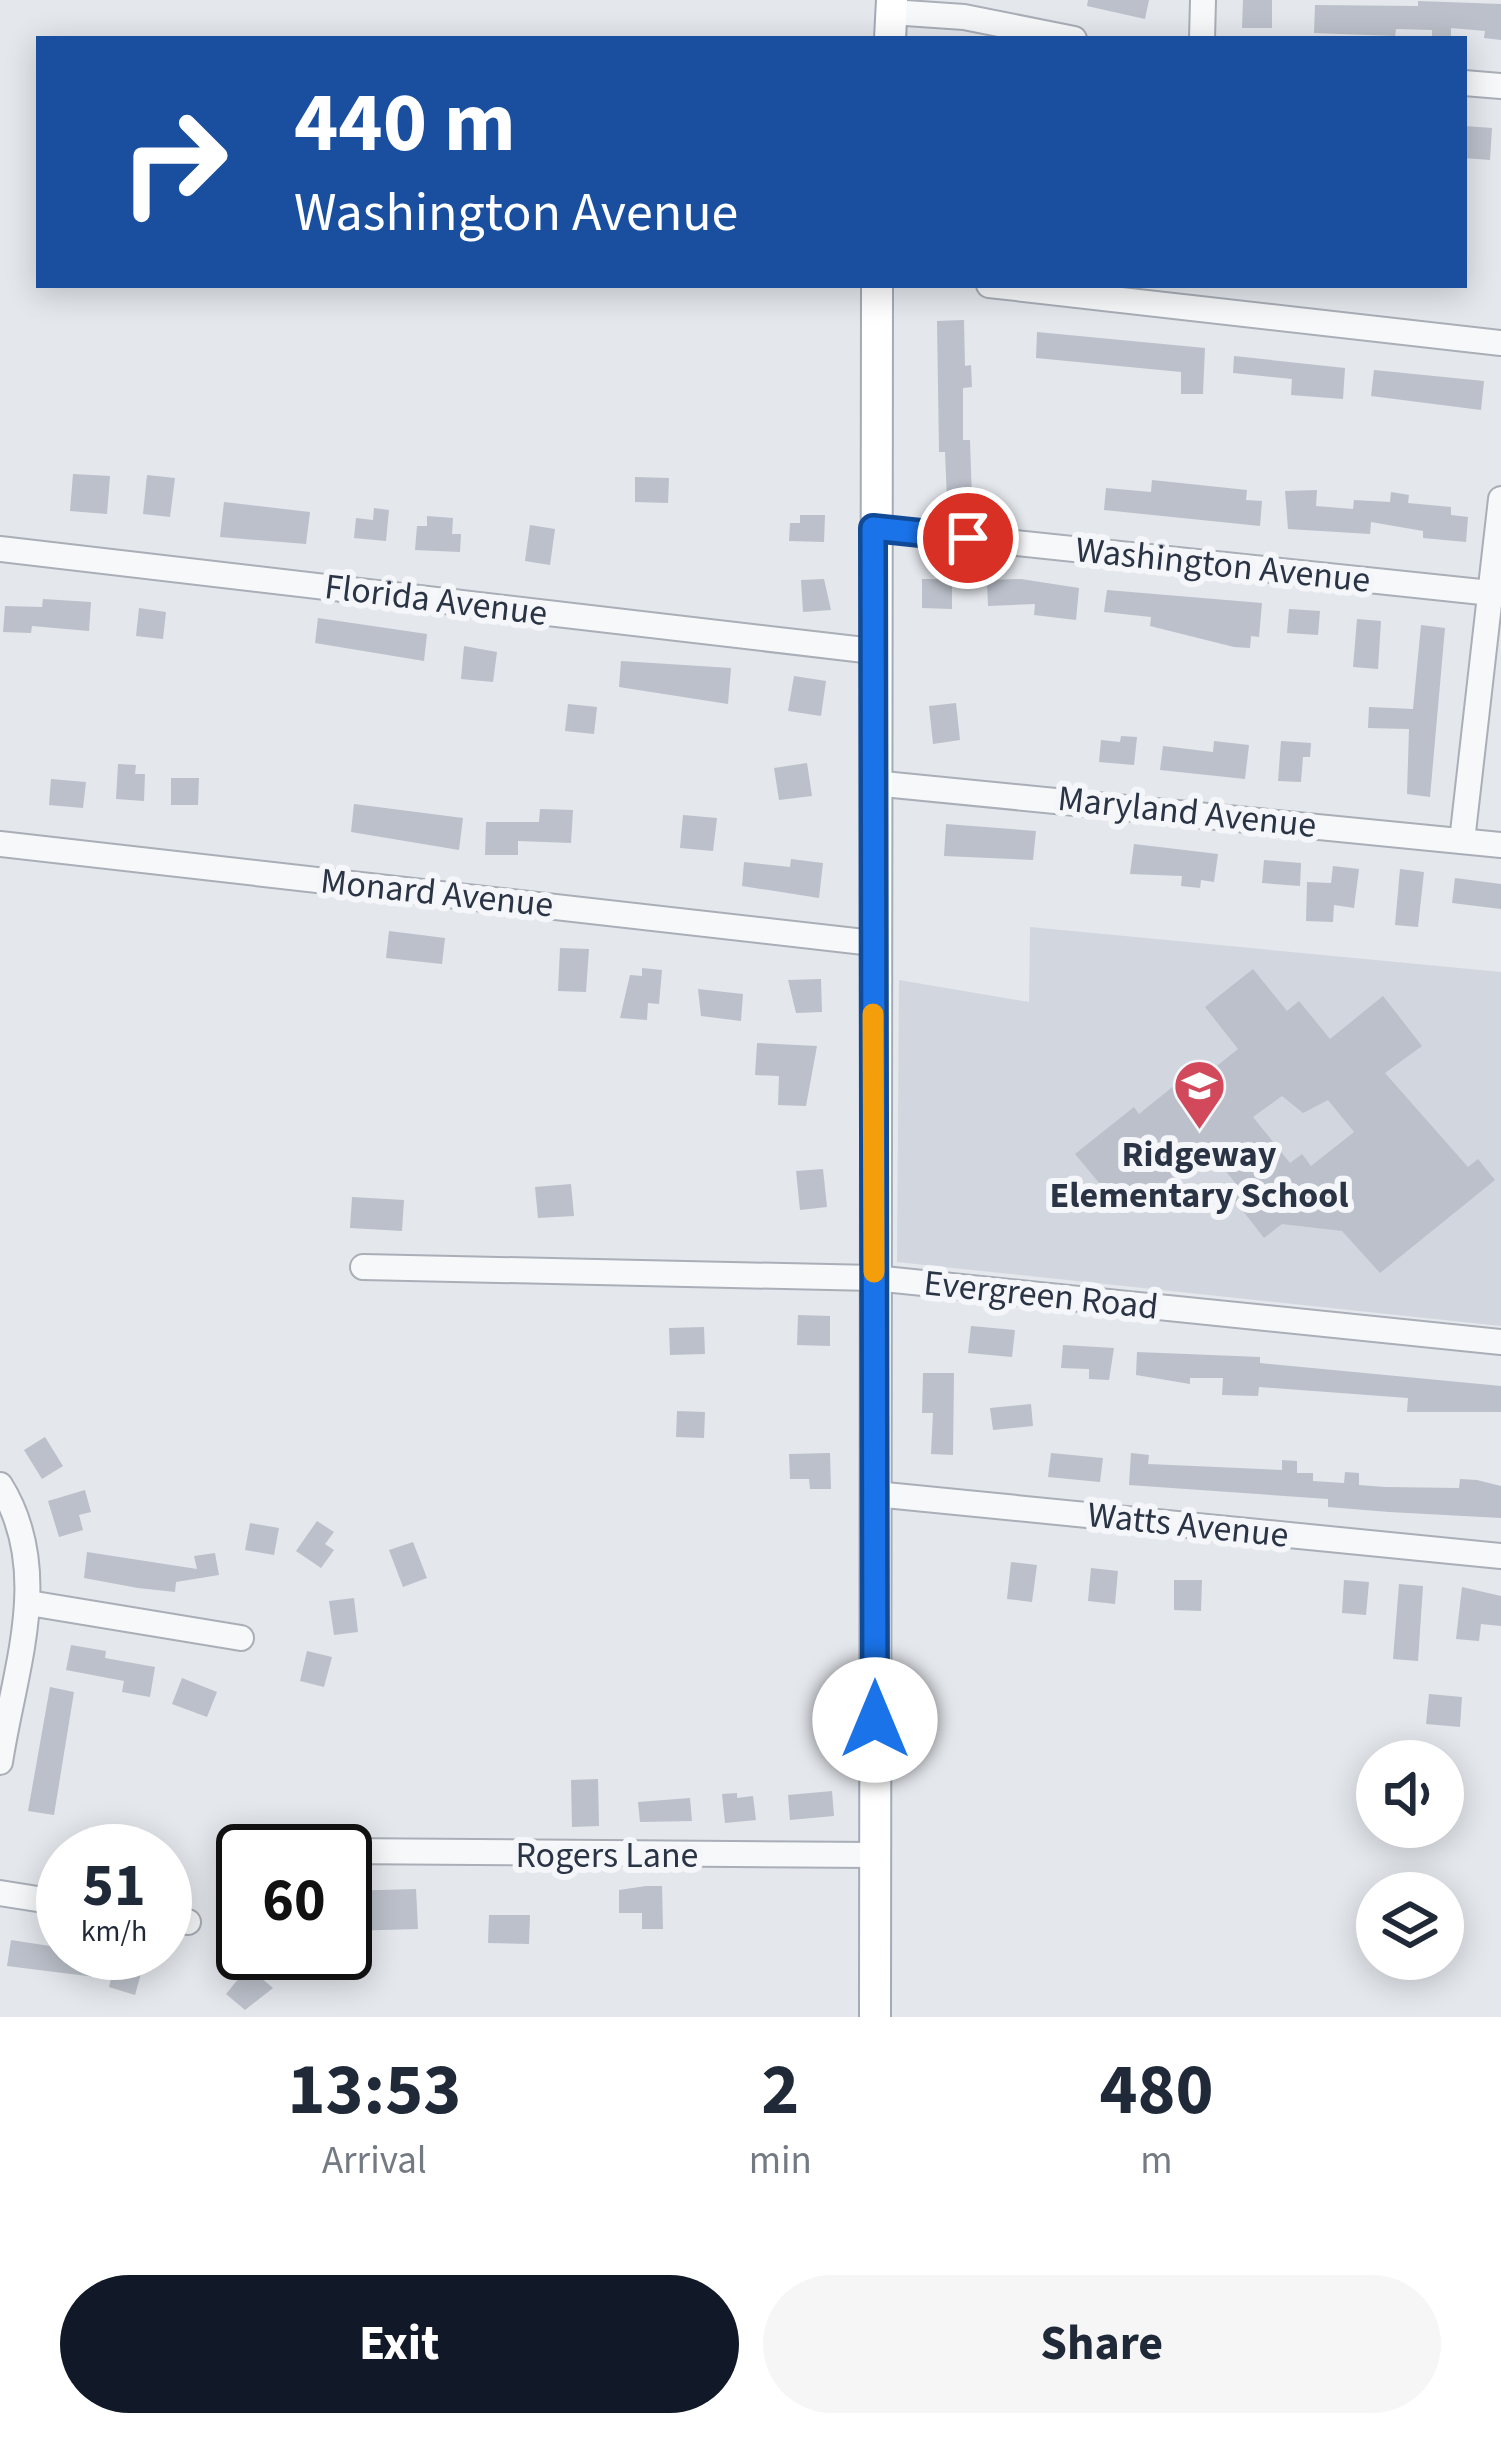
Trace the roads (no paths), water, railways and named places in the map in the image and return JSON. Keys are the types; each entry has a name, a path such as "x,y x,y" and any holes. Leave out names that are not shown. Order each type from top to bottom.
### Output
{"main road":[{"path":"875,2017 873,528 877,288"}],"street":[{"path":"1202,36 1203,0"},
{"path":"891,17 964,17 1059,36"},
{"path":"1467,83 1501,86"},
{"path":"1015,288 1501,343"},
{"path":"1462,841 1496,594 1501,499"},
{"name":"Washington Avenue","path":"873,528 1496,594"},
{"name":"Florida Avenue","path":"0,549 873,651"},
{"name":"Maryland Avenue","path":"873,783 1501,845"},
{"name":"Monard Avenue","path":"0,844 873,943"},
{"name":"Evergreen Road","path":"363,1267 874,1277 1501,1342"},
{"path":"0,1486 16,1510 28,1550 28,1604 0,1762"},
{"name":"Watts Avenue","path":"874,1494 1501,1556"},
{"path":"28,1604 241,1638"},
{"name":"Rogers Lane","path":"372,1851 875,1855"},
{"path":"0,1893 36,1899"}],"place":[{"name":"Ridgeway Elementary School","path":"1199,1132"}]}
